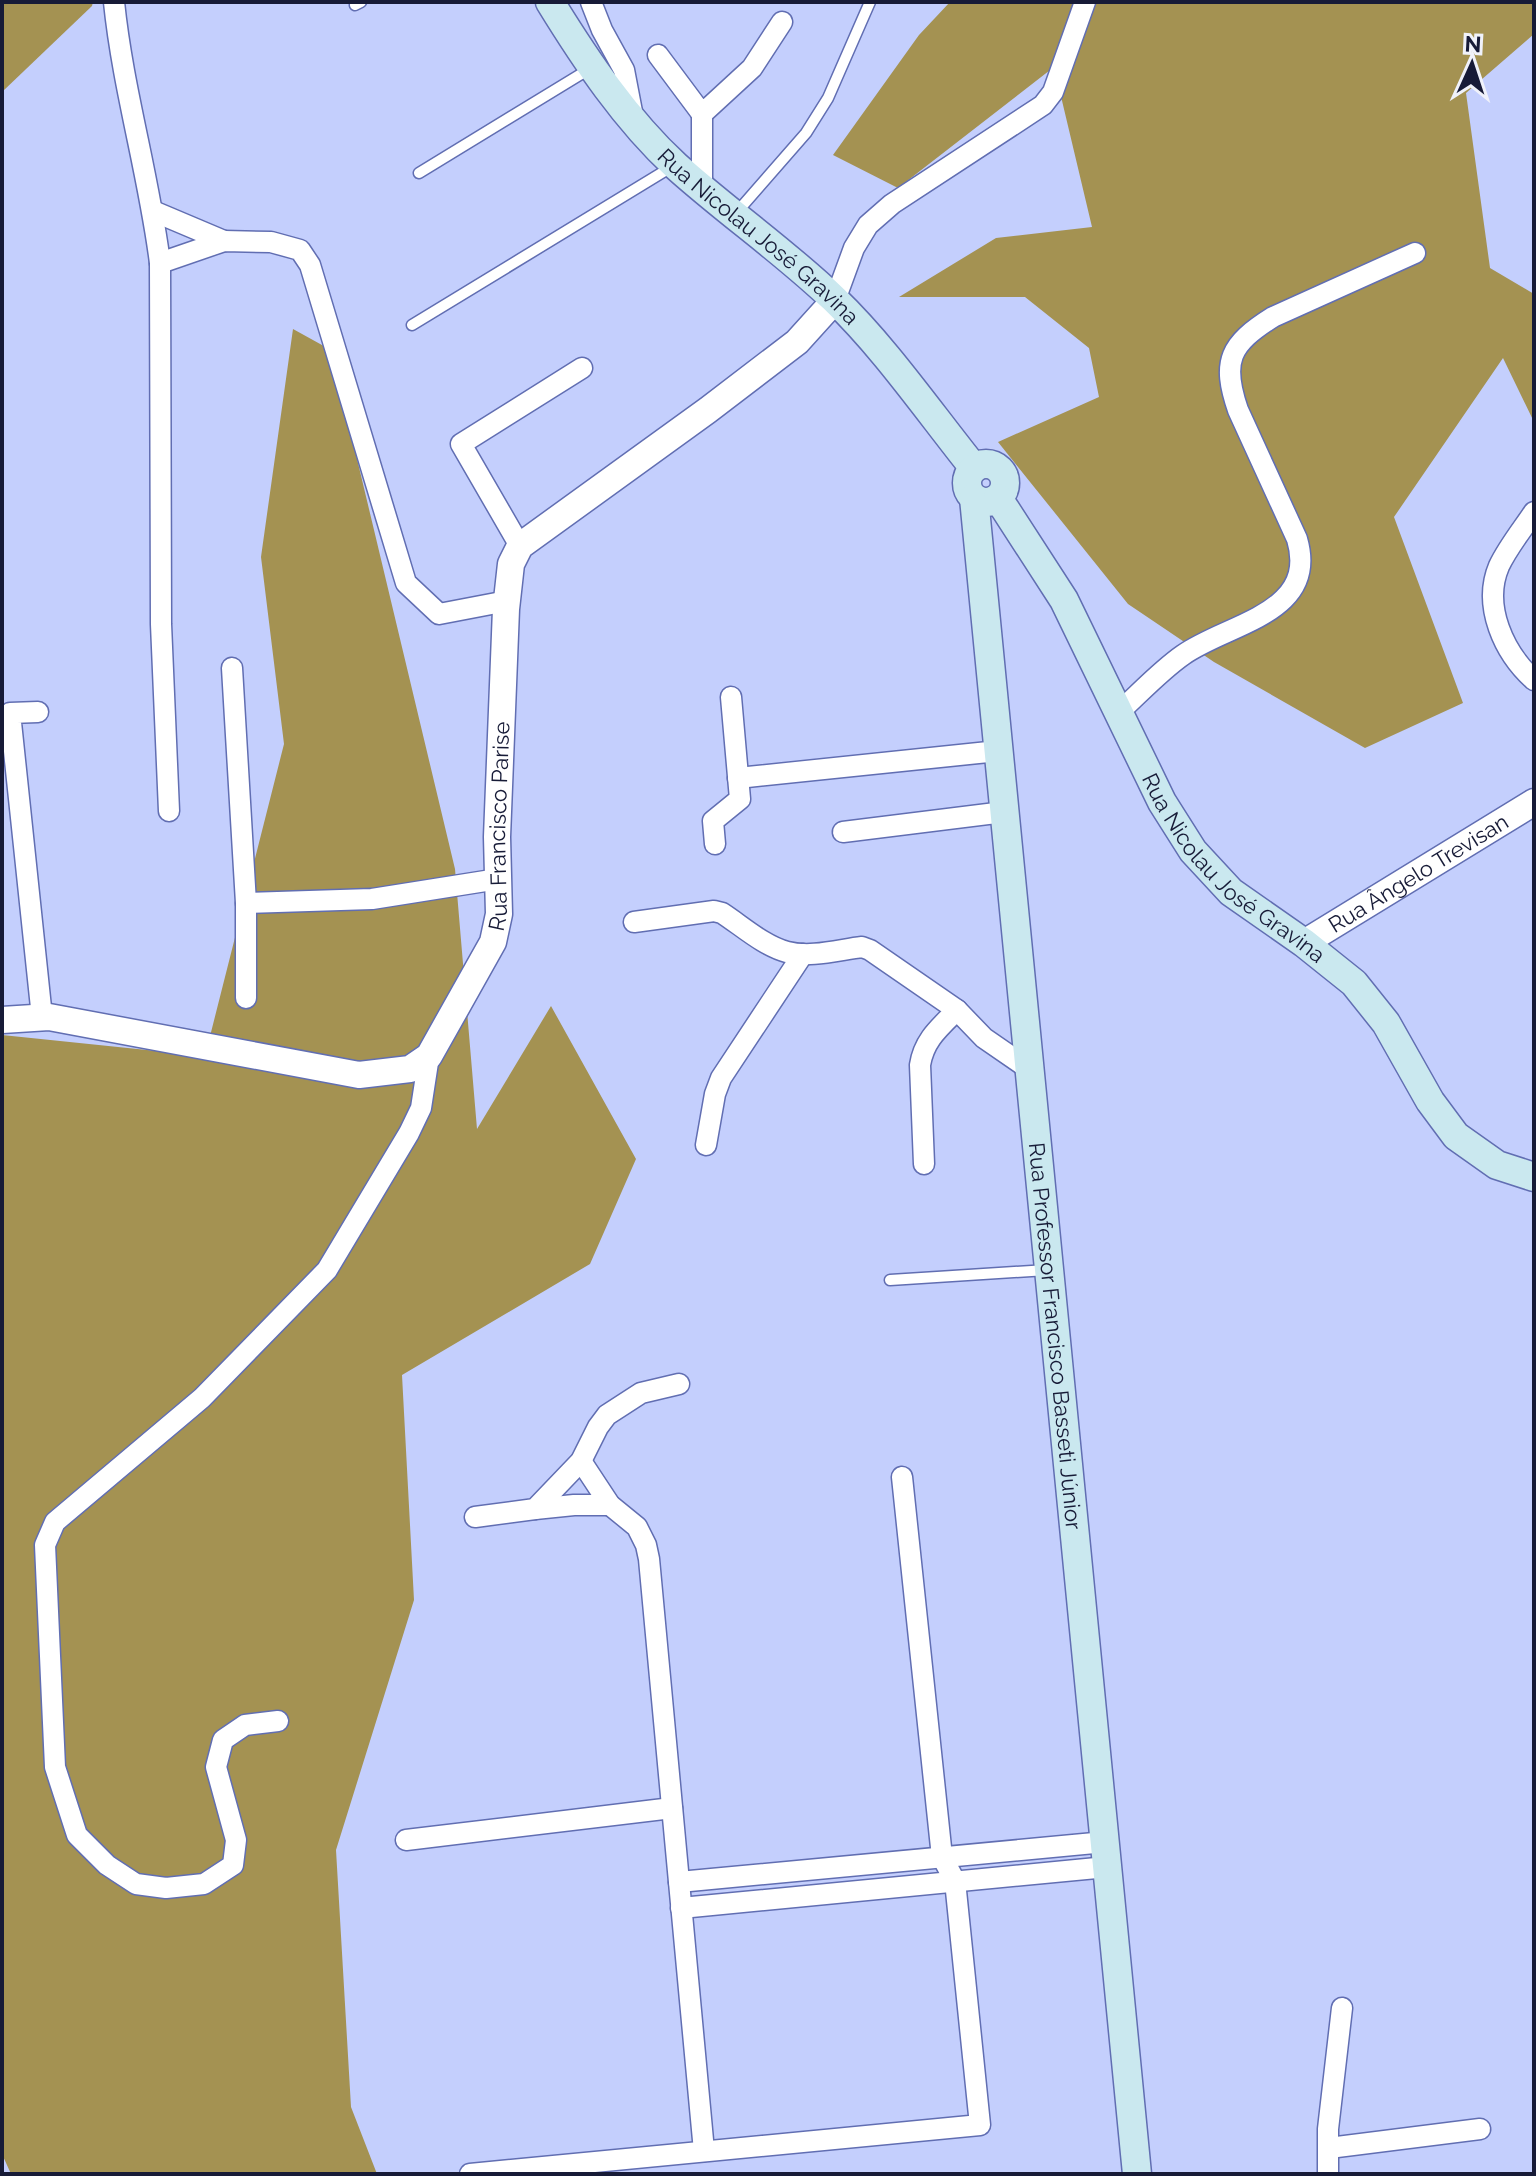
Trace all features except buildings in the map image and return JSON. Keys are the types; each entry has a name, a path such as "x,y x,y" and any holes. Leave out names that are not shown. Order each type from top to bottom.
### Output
{"main road":[{"name":"Rua Nicolau José Gravina","path":"550,2 634,121 675,165 835,300 974,468"},
{"name":"Rua Professor Francisco Basseti Júnior","path":"974,468 967,483 986,498 998,751 1137,2174"},
{"name":"Rua Nicolau José Gravina","path":"986,498 1064,600 1162,802 1193,851 1246,904 1304,943 1354,983 1386,1023 1430,1101 1456,1136 1497,1165 1534,1177"}],"street":[{"path":"114,2 160,263 161,624 169,811"},
{"path":"591,2 624,70 634,121"},
{"path":"582,368 461,444 520,546 797,342 835,300 854,248 868,225 892,204 1043,105 1053,92 1085,2"},
{"path":"702,114 752,68 782,22"},
{"path":"658,55 702,114 702,187"},
{"path":"153,211 224,241"},
{"path":"160,263 224,241 271,242 300,250 310,265 406,583 439,614 507,601"},
{"path":"1118,713 1185,653 1265,613 1282,601 1295,587 1302,572 1302,554 1297,539 1230,388 1228,369 1236,348 1253,330 1273,317 1415,253"},
{"path":"1534,512 1498,568 1492,592 1494,615 1504,641 1523,670 1534,680"},
{"name":"Rua Francisco Parise","path":"429,1056 493,942 499,914 497,837 507,601 511,564 520,546"},
{"path":"232,668 246,903 246,998"},
{"path":"715,844 713,821 740,799 731,697"},
{"path":"38,712 10,713 42,1017"},
{"path":"738,778 998,751"},
{"name":"Rua Ângelo Trevisan","path":"1304,943 1534,802"},
{"path":"843,832 1004,812"},
{"path":"246,903 372,899 498,879"},
{"path":"634,922 714,911 775,947 803,954 862,947 957,1010 984,1038 1029,1069"},
{"path":"706,1145 721,1078 803,954"},
{"path":"924,1164 922,1051 927,1040 957,1010"},
{"path":"2,1020 42,1017 359,1075 410,1069 429,1056"},
{"path":"278,1721 245,1725 223,1740 216,1767 236,1840 233,1865 204,1884 166,1888 136,1884 107,1865 77,1835 55,1767 45,1545 55,1522 202,1398 327,1270 415,1121 421,1108 429,1056"},
{"path":"535,1509 581,1461 598,1427 621,1403 641,1393 679,1384"},
{"path":"581,1461 610,1505 637,1527 649,1559 704,2151"},
{"path":"470,2174 980,2125 955,1881 942,1857 902,1477"},
{"path":"475,1517 574,1505 610,1505"},
{"path":"406,1840 672,1808"},
{"path":"679,1882 942,1857 1106,1854"},
{"path":"681,1908 955,1881 1106,1854"},
{"path":"1328,2174 1328,2129 1342,2008"},
{"path":"1329,2148 1480,2129"}],"lane":[{"path":"735,213 806,133 828,98 870,2"},
{"path":"419,173 593,67"},
{"path":"412,325 675,165"},
{"path":"890,1280 1049,1270"}],"shaded area":[{"path":"2,2 93,2 2,92"},
{"path":"950,2 1534,2 1534,34 1466,93 1490,268 1534,294 1534,422 1503,358 1394,517 1463,703 1365,748 1214,662 1128,604 998,442 1099,397 1089,348 1025,297 899,297 996,238 1092,227 1054,67 898,188 833,155 919,35"},
{"path":"293,329 331,350 455,869 477,1129 551,1006 636,1159 590,1264 402,1375 414,1600 336,1850 351,2107 377,2174 11,2174 2,2154 2,1035 205,1056 284,744 261,557"}]}
